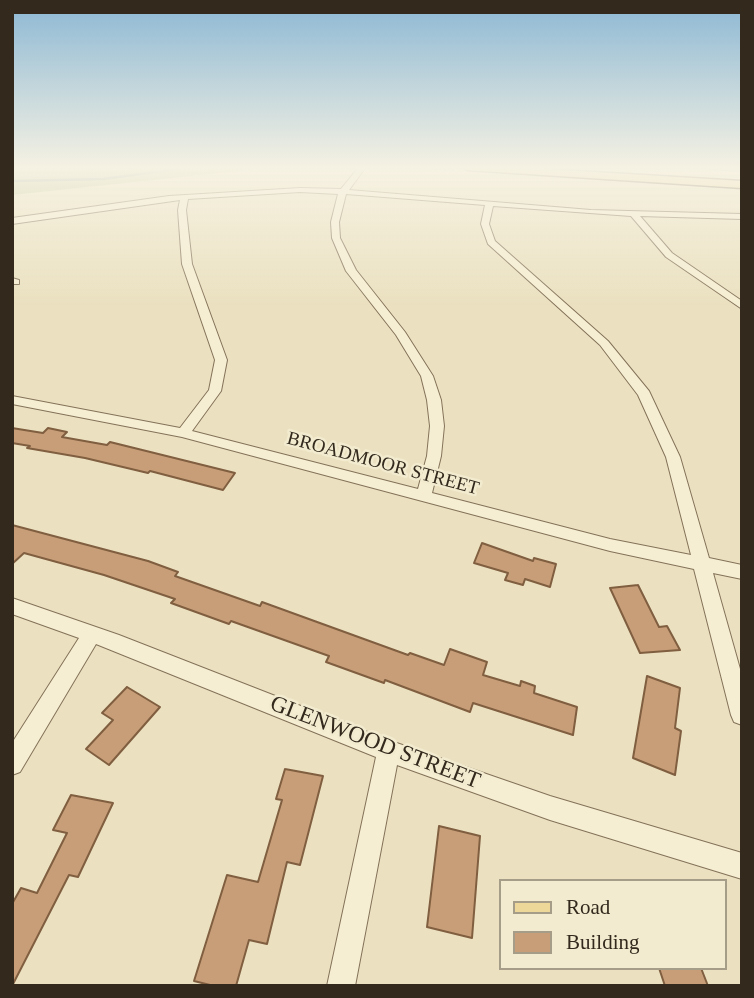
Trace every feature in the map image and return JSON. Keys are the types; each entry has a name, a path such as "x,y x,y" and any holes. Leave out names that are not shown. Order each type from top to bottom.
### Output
{"street":[{"path":"12,221 65,214"},
{"path":"181,214 187,264 221,360 215,391 183,433"},
{"path":"337,214 335,222 343,256 415,354 427,376 434,400 437,426 434,456 424,495"},
{"path":"487,214 485,224 491,242 498,251 604,343 644,394 673,457 742,715"},
{"path":"628,214 742,217"},
{"path":"634,214 669,255 742,306"},
{"name":"BROADMOOR STREET","path":"12,400 183,433 610,545 742,572"},
{"name":"GLENWOOD STREET","path":"12,606 92,634 388,751 550,808 742,866"},
{"path":"12,764 92,634"},
{"path":"341,986 388,751"}],"building":[{"path":"12,428 43,433 48,428 67,432 62,437 107,445 110,442 235,473 223,490 150,471 148,473 27,448 30,446 12,443"},
{"path":"12,525 148,561 178,572 175,576 260,606 262,602 408,655 410,653 444,665 450,649 487,662 483,675 520,686 521,681 535,686 534,693 577,707 573,735 473,703 470,712 385,680 384,683 326,662 329,656 231,621 229,624 171,603 175,599 104,575 24,553 12,564"},
{"path":"482,543 533,561 534,558 556,564 550,587 525,579 523,585 505,580 508,573 474,563"},
{"path":"638,585 659,627 667,626 680,650 640,653 610,588"},
{"path":"647,676 680,688 675,728 681,731 675,775 633,758"},
{"path":"127,687 160,707 109,765 86,749 113,720 102,713"},
{"path":"285,769 323,776 300,865 287,862 267,944 249,940 236,986 214,986 194,981 227,875 258,882 282,800 276,799"},
{"path":"71,795 113,803 78,877 69,875 12,986 12,904 21,888 37,893 67,833 53,830"},
{"path":"439,826 480,836 472,938 427,927"},
{"path":"660,970 702,970 708,986 665,986"}]}
